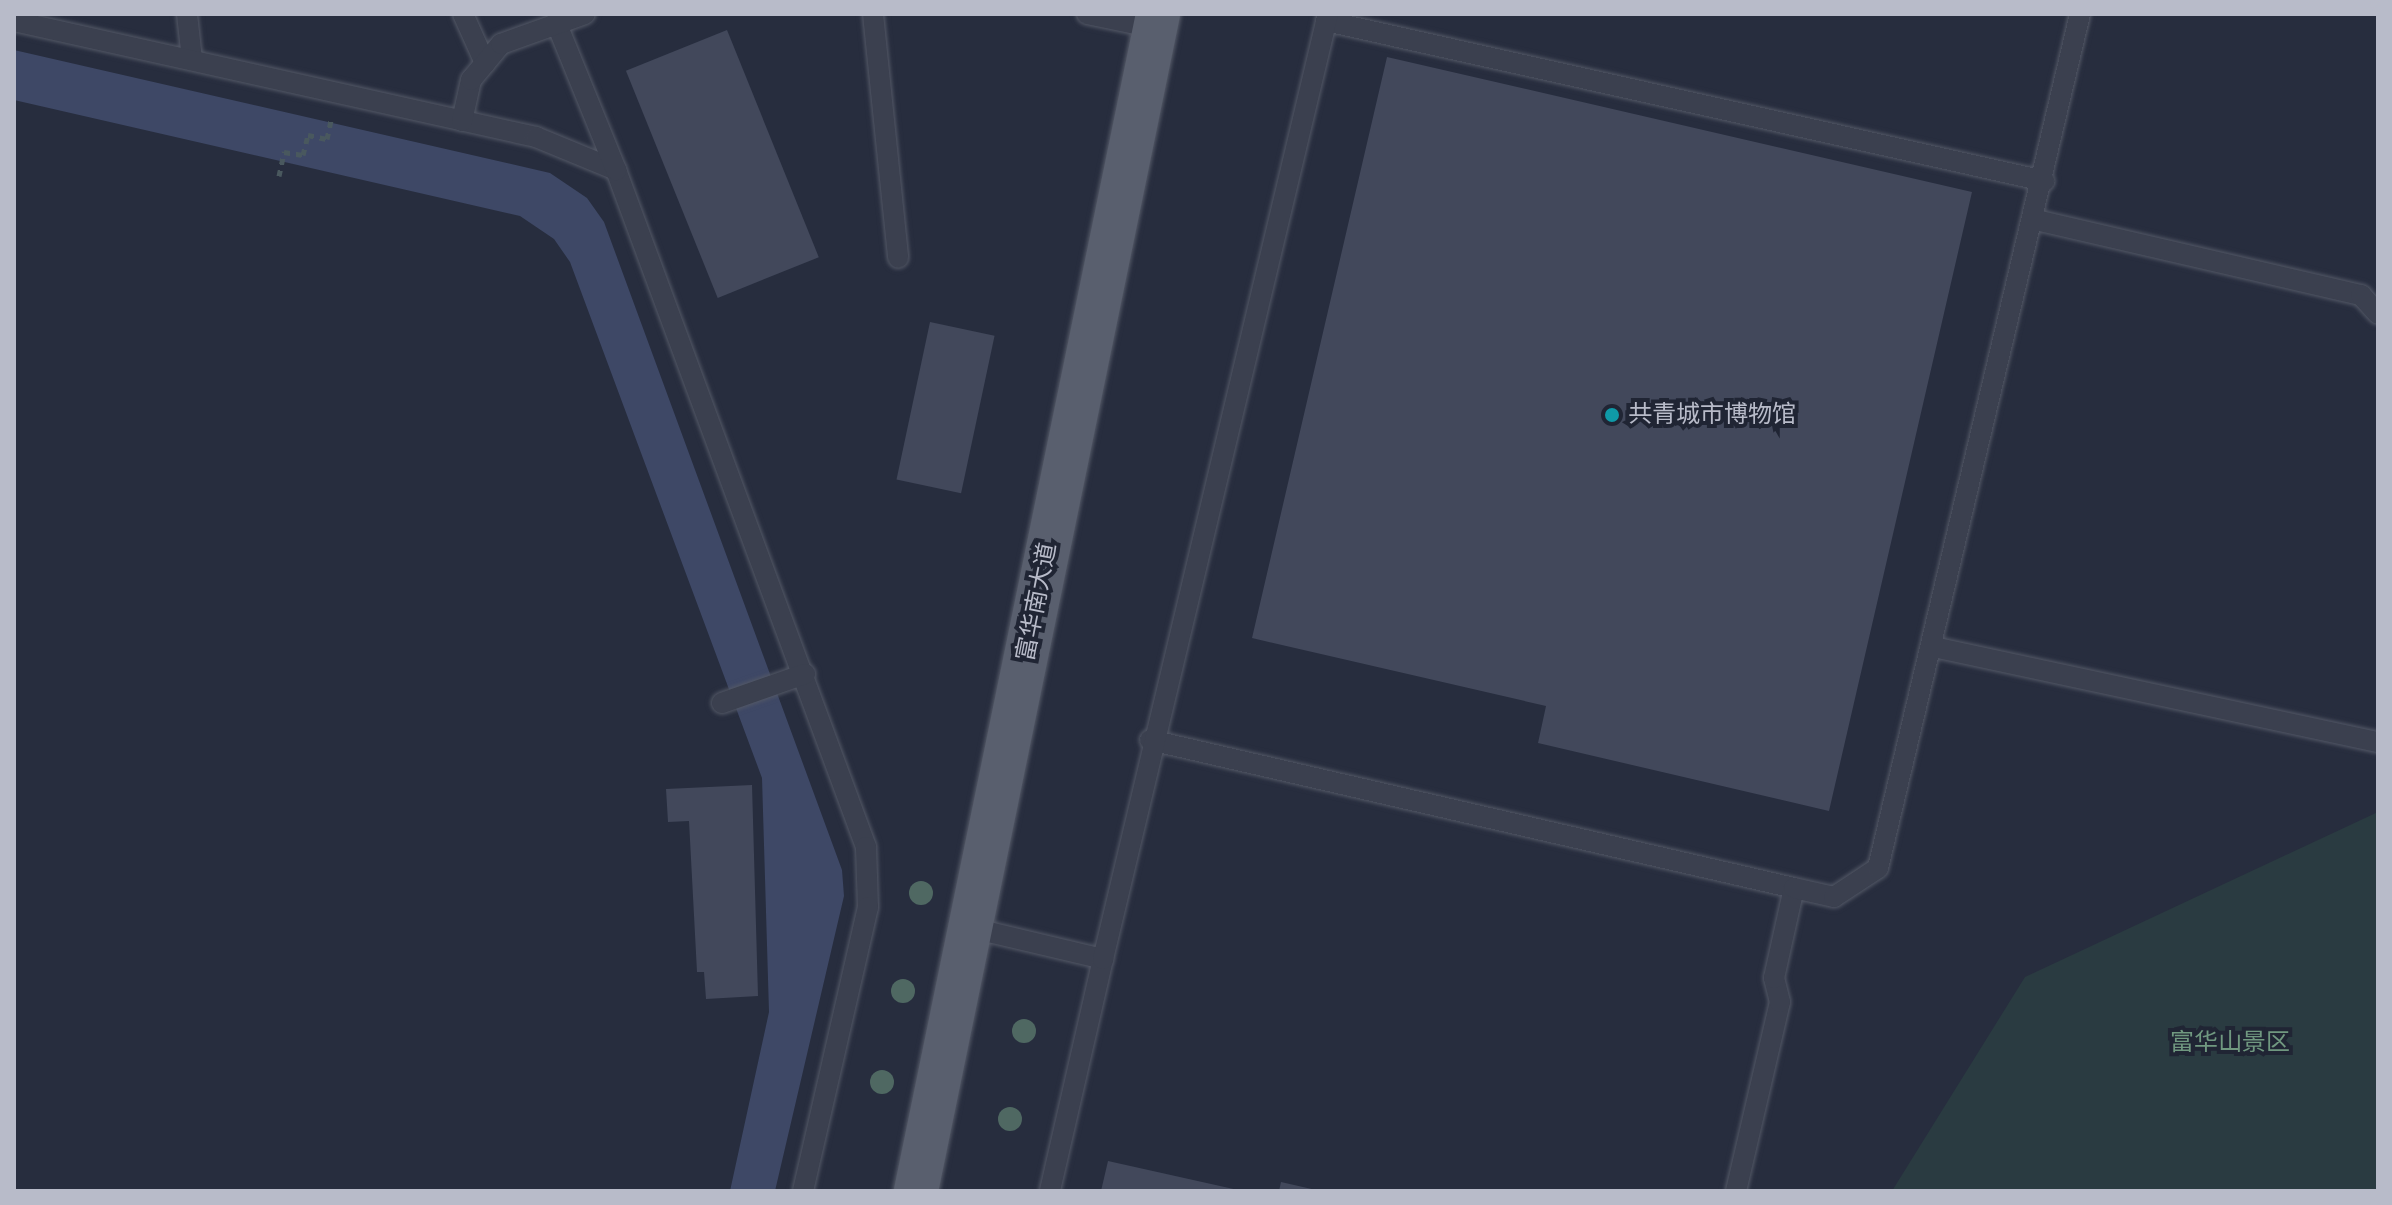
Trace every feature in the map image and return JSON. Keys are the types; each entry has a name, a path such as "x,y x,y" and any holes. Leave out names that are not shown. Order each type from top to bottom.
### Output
{"main road":[{"name":"富华南大道","path":"916,1191 1156,21"}],"lane":[{"path":"187,14 192,59"},
{"path":"463,14 485,63"},
{"path":"462,121 471,80 501,44 585,14"},
{"path":"873,14 898,258"},
{"path":"1087,14 1156,21"},
{"path":"1150,740 1834,897 1878,868 2036,220 2080,14"},
{"path":"1050,1191 1150,740 1327,18 2044,181"},
{"path":"14,21 536,137 616,170"},
{"path":"556,22 616,170 805,674 870,876 803,1191"},
{"path":"2036,220 2361,295 2378,314"},
{"path":"1934,647 2378,742"},
{"path":"722,703 805,674"},
{"path":"1736,1191 1780,1002 1774,978 1794,888"},
{"path":"972,928 1103,959"}],"path":[{"path":"279,176 284,152 303,155 308,135 327,139 338,92"}],"green space":[{"name":"富华山景区","path":"2378,812 2378,1191 1892,1191 2025,977"}],"water":[{"path":"14,50 550,173 587,198 604,222 842,870 844,896 775,1191 730,1191 769,1012 762,778 570,262 554,239 520,216 14,100"}],"building":[{"path":"727,30 819,257 718,298 626,71"},
{"name":"共青城市博物馆","path":"1387,57 1972,192 1829,811 1538,743 1546,706 1252,638"},
{"path":"930,322 995,336 961,493 897,479"},
{"path":"752,785 758,996 706,999 704,972 697,972 689,821 668,822 666,789"},
{"path":"1108,1161 1238,1190 1238,1191 1101,1191"},
{"path":"1281,1182 1316,1190 1316,1191 1279,1191"}],"place":[{"name":"共青城市博物馆","path":"1612,415"}]}
